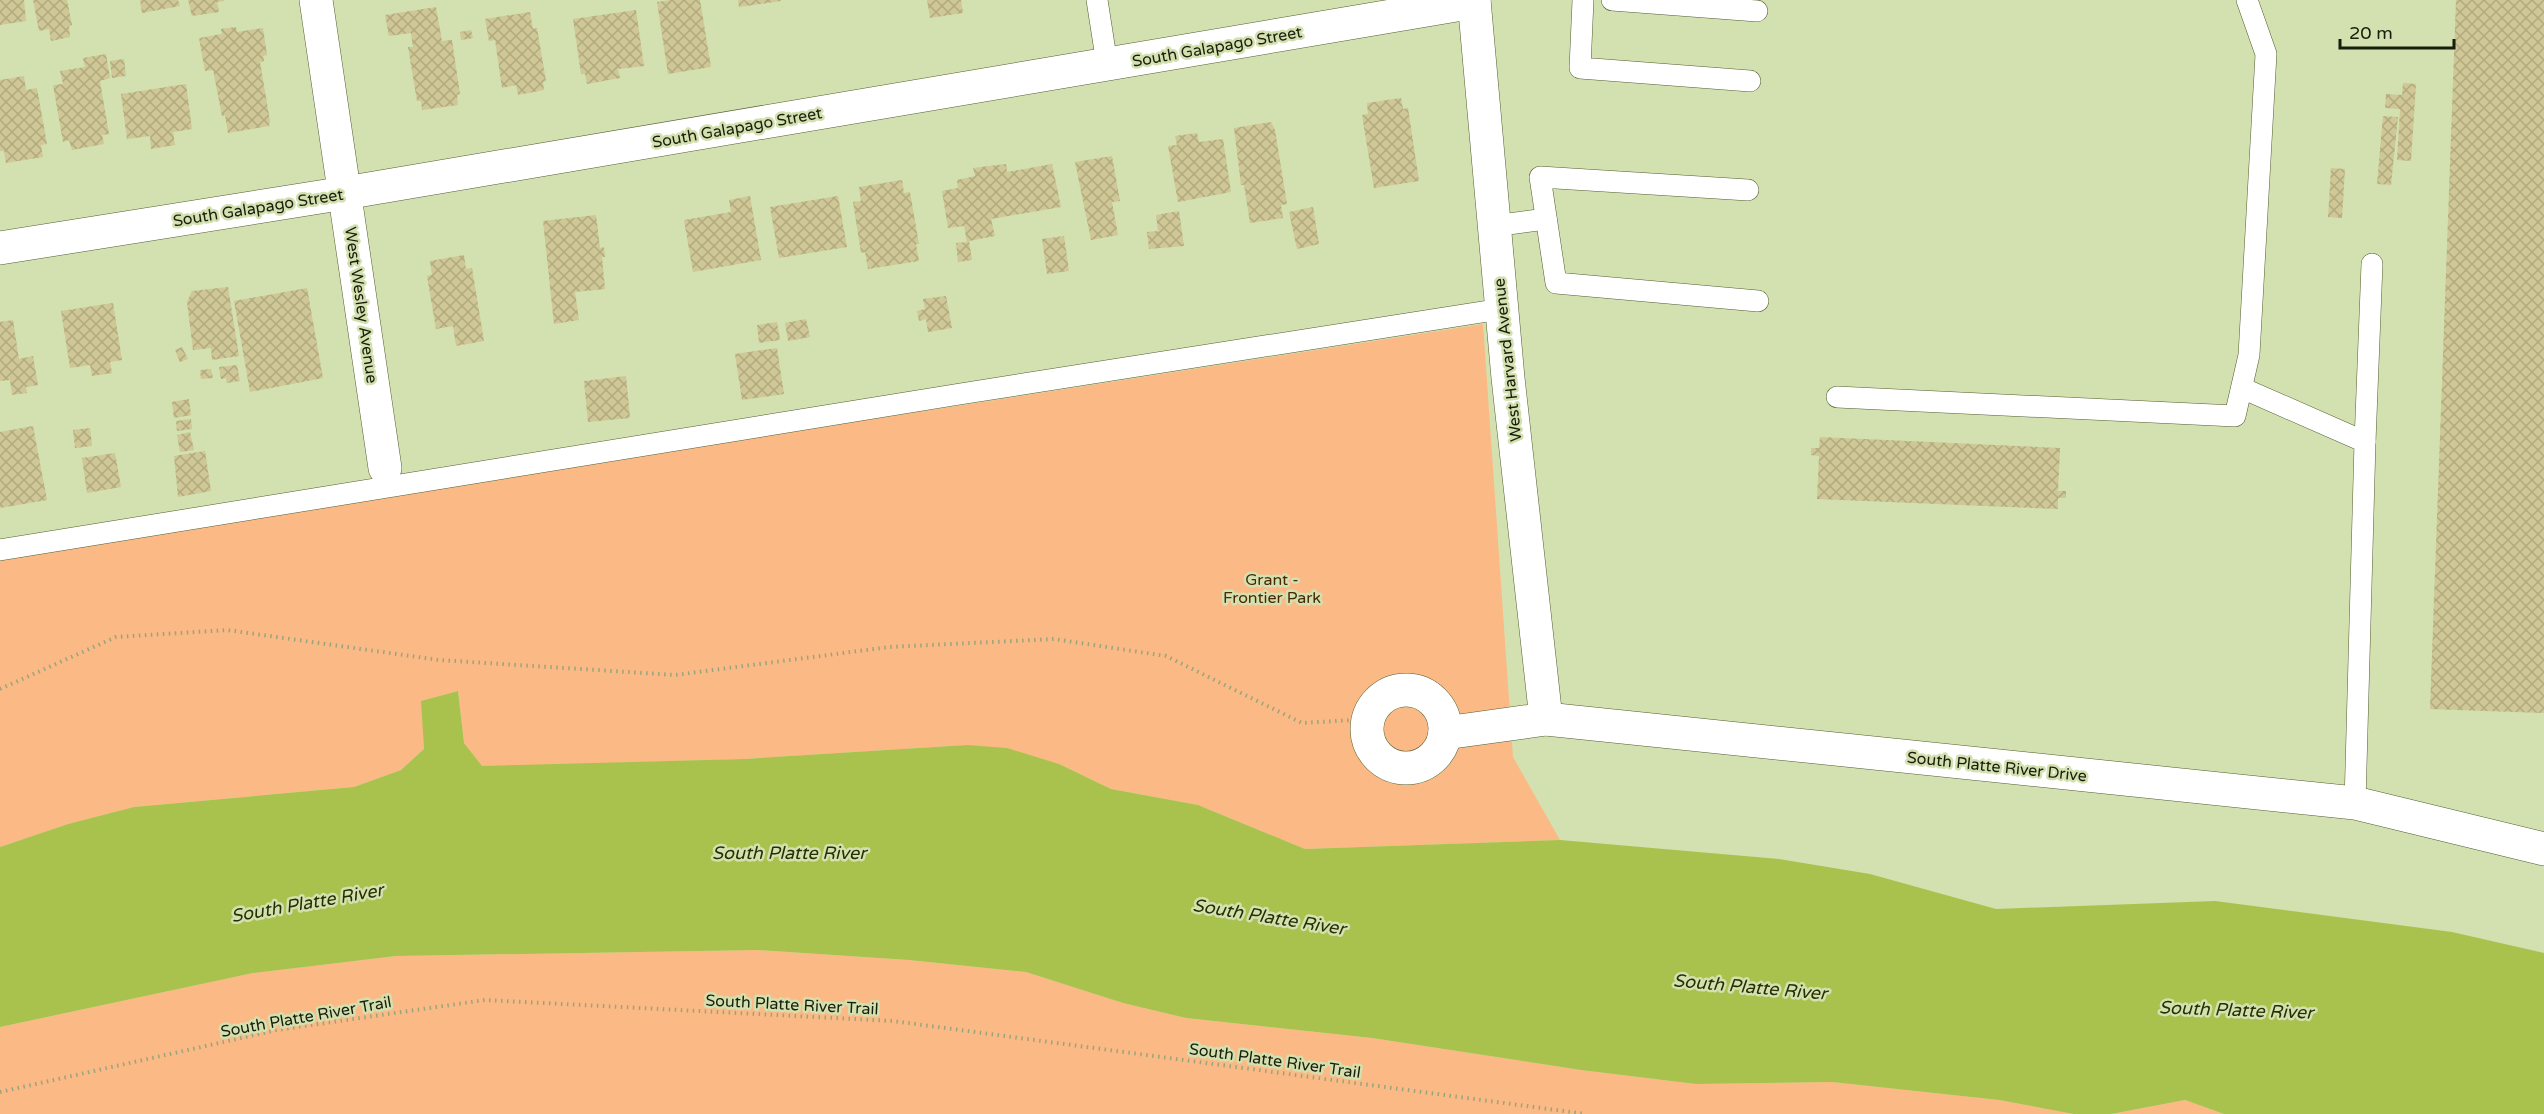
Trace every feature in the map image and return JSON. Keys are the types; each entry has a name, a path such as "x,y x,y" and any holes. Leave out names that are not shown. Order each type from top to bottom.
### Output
{"street":[{"name":"West Wesley Avenue","path":"316,0 385,468"},
{"name":"South Galapago Street","path":"0,248 345,193 1474,1"},
{"name":"West Harvard Avenue","path":"1474,1 1501,309 1546,719"},
{"path":"1407,689 1420,692 1432,698 1440,708 1445,720 1442,746 1434,757 1412,768 1399,768 1387,763 1373,750 1367,732 1369,719 1382,697 1407,689"},
{"name":"South Platte River Drive","path":"1445,734 1546,719 2355,803 2544,849"}],"lane":[{"path":"1097,0 1107,64"},
{"path":"1583,0 1580,68 1750,81"},
{"path":"1612,0 1757,11"},
{"path":"1838,397 2235,416 2249,355 2266,54 2247,0"},
{"path":"1748,190 1540,177 1556,283 1758,301"},
{"path":"1494,225 1546,219"},
{"path":"2355,803 2372,264"},
{"path":"0,550 960,394 1501,309"},
{"path":"2242,388 2365,442"}],"path":[{"path":"0,689 116,637 227,630 439,660 675,675 890,647 1054,639 1166,656 1302,723 1369,719"},
{"name":"South Platte River Trail","path":"0,1092 277,1030 485,1000 893,1021 1586,1114"}],"green space":[{"name":"Grant - Frontier Park","path":"1483,324 1513,757 1560,840 1305,849 1198,805 1111,789 1059,764 967,745 744,759 482,767 464,743 458,691 422,701 424,749 401,770 354,787 134,807 68,824 0,847 0,555"},
{"path":"757,950 909,960 1026,972 1123,1003 1186,1018 1372,1038 1581,1070 1696,1084 1832,1082 1999,1100 2074,1114 0,1114 0,1027 253,973 396,956"},
{"path":"2185,1100 2224,1114 2111,1114"}],"water":[{"name":"South Platte River","path":"458,691 464,743 482,766 744,759 967,745 1007,748 1059,764 1111,789 1198,805 1305,849 1560,840 1779,859 1870,874 1996,909 2215,901 2452,932 2544,953 2544,1114 2224,1114 2185,1100 2111,1114 2074,1114 1999,1100 1832,1082 1696,1084 1581,1070 1372,1038 1186,1018 1123,1003 1026,972 909,960 757,950 396,956 253,973 0,1027 0,847 68,824 134,807 354,787 401,770 424,749 421,701"}],"building":[{"path":"0,0 24,0 26,21 0,25"},
{"path":"33,0 67,0 72,25 69,26 70,37 51,41 49,29 39,31"},
{"path":"140,0 178,0 180,6 142,13"},
{"path":"188,0 224,1 217,2 219,12 192,16"},
{"path":"700,0 711,67 668,74 657,2"},
{"path":"738,0 780,0 781,1 739,7"},
{"path":"927,0 961,0 963,13 930,18"},
{"path":"2456,0 2544,0 2544,713 2430,709"},
{"path":"436,7 442,41 452,40 460,94 457,95 458,105 422,110 421,101 417,101 408,47 413,47 411,33 389,36 385,15"},
{"path":"636,10 644,66 618,69 620,78 587,84 585,74 581,74 573,19"},
{"path":"530,12 533,29 537,28 546,81 543,82 544,90 518,95 516,85 502,88 495,40 489,41 485,19"},
{"path":"236,27 237,32 263,28 267,55 263,56 264,61 260,62 270,121 269,126 228,133 225,115 222,116 213,70 205,71 199,38 222,34 221,29"},
{"path":"471,30 473,38 461,40 460,32"},
{"path":"106,54 110,78 100,81 109,134 102,135 104,144 72,150 69,140 63,142 53,85 63,84 60,71 85,67 83,58"},
{"path":"124,59 126,76 112,78 110,61"},
{"path":"24,76 26,90 37,88 47,144 41,145 43,157 6,163 4,151 0,151 0,80"},
{"path":"2403,83 2416,84 2411,161 2397,160 2400,109 2385,108 2386,94 2402,95"},
{"path":"186,84 192,129 173,132 175,145 151,149 150,136 127,139 121,94"},
{"path":"1401,98 1403,109 1408,108 1419,181 1374,188 1362,115 1368,114 1367,103"},
{"path":"2383,116 2398,117 2391,185 2377,184"},
{"path":"1271,122 1275,130 1287,204 1281,205 1283,218 1250,223 1244,185 1241,185 1234,128"},
{"path":"1197,133 1199,142 1223,139 1231,192 1178,202 1168,146 1177,145 1175,136"},
{"path":"1112,156 1120,201 1112,202 1118,235 1091,240 1075,162"},
{"path":"1006,164 1007,172 1052,164 1061,207 991,219 995,236 969,241 972,260 958,262 956,243 967,242 964,226 948,228 942,191 958,188 957,180 975,176 973,168"},
{"path":"2331,168 2345,169 2342,218 2328,217"},
{"path":"902,180 904,193 910,192 919,244 916,244 919,261 868,269 865,252 861,253 853,202 861,201 859,187"},
{"path":"750,196 761,260 693,272 684,220 731,212 729,200"},
{"path":"838,196 847,247 779,258 770,207"},
{"path":"1313,207 1319,244 1297,249 1289,212"},
{"path":"1179,211 1184,246 1149,249 1147,232 1158,231 1156,215"},
{"path":"596,215 600,248 604,247 605,257 602,257 605,289 575,292 579,320 554,324 543,221"},
{"path":"1064,236 1069,271 1047,274 1042,239"},
{"path":"464,255 466,269 472,268 484,341 456,346 453,326 436,329 427,276 432,275 430,261"},
{"path":"228,287 239,356 212,360 211,348 193,350 187,302 192,291"},
{"path":"307,288 323,378 250,392 234,301"},
{"path":"946,296 952,328 928,332 926,319 919,321 917,311 925,309 923,299"},
{"path":"113,303 122,360 110,362 112,373 92,376 90,365 70,368 61,311"},
{"path":"806,319 810,337 788,341 785,323"},
{"path":"13,320 19,359 33,356 38,385 26,387 27,393 12,395 10,380 0,381 0,322"},
{"path":"777,322 780,340 759,343 757,325"},
{"path":"182,347 188,359 180,362 175,350"},
{"path":"777,348 784,394 742,400 735,354"},
{"path":"237,365 240,381 227,383 226,378 221,379 219,367"},
{"path":"211,369 213,378 201,379 200,370"},
{"path":"626,376 630,418 588,422 584,381"},
{"path":"189,399 191,415 174,418 172,402"},
{"path":"191,419 192,429 177,431 176,421"},
{"path":"33,426 47,500 0,508 0,432"},
{"path":"90,428 92,446 75,448 73,430"},
{"path":"190,432 194,450 180,452 177,435"},
{"path":"1820,437 2060,448 2058,491 2066,491 2066,498 2058,498 2058,509 1817,499 1819,456 1811,455 1811,448 1819,448"},
{"path":"205,451 211,491 178,497 174,456"},
{"path":"115,453 121,487 87,493 82,458"}]}
